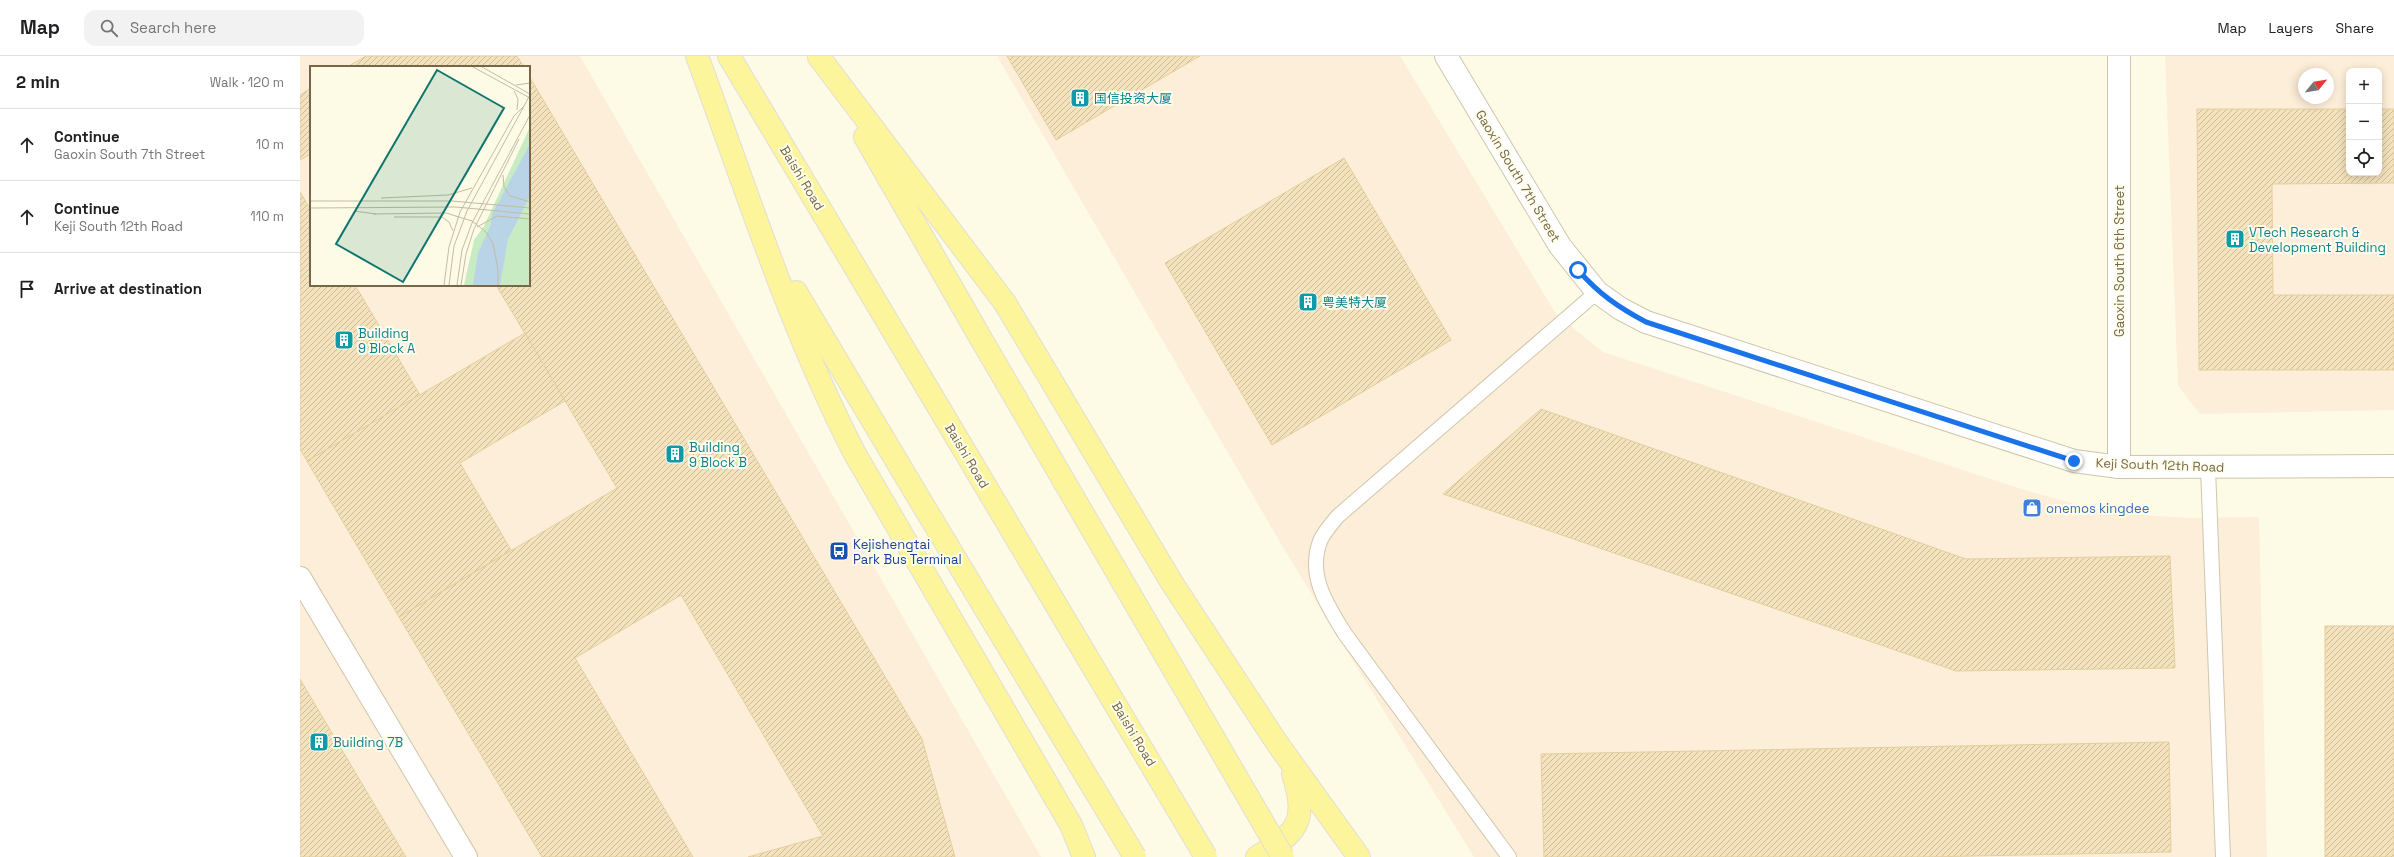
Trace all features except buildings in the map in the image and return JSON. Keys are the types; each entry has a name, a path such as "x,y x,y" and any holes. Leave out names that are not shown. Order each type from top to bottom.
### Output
{"main road":[{"path":"697,56 766,242 829,404 855,454 1071,825 1096,857"},
{"name":"Baishi Road","path":"729,56 1206,857"},
{"path":"818,56 1283,857"},
{"path":"818,56 1005,303 1172,583 1277,743 1359,857"},
{"path":"766,242 1134,857"},
{"path":"1258,857 1294,831 1300,813 1300,795 1292,770 1277,743"},
{"path":"1071,825 1084,857"}],"street":[{"name":"Gaoxin South 7th Street","path":"1446,56 1560,246 1597,292"},
{"name":"Gaoxin South 6th Street","path":"2118,467 2120,56"},
{"name":"Keji South 12th Road","path":"1597,292 1622,309 1646,322 2074,461 2118,467 2208,468 2394,466"},
{"path":"300,578 466,857"}],"lane":[{"path":"1509,857 1345,634 1322,596 1316,563 1321,538 1338,516 1597,292"},
{"path":"2208,468 2223,857"}],"shaded area":[{"path":"300,56 580,56 1041,857 300,857"},
{"path":"997,56 1400,56 1556,314 1603,352 2018,488 2086,507 2129,514 2188,518 2259,517 2267,857 1474,857 1284,549"},
{"path":"2165,56 2394,56 2394,410 2200,414 2178,386"}],"place":[{"name":"国信投资大厦","path":"1080,98"},
{"name":"VTech Research & Development Building","path":"2235,239"},
{"name":"粤美特大厦","path":"1308,302"},
{"name":"Building 9 Block A","path":"344,340"},
{"name":"Building 9 Block B","path":"675,454"},
{"name":"onemos kingdee","path":"2032,508"},
{"name":"Kejishengtai Park Bus Terminal","path":"839,551"},
{"name":"Building 7B","path":"319,742"}],"route":[{"path":"1578,270 1597,292 1622,309 1646,322 2074,461"}]}
